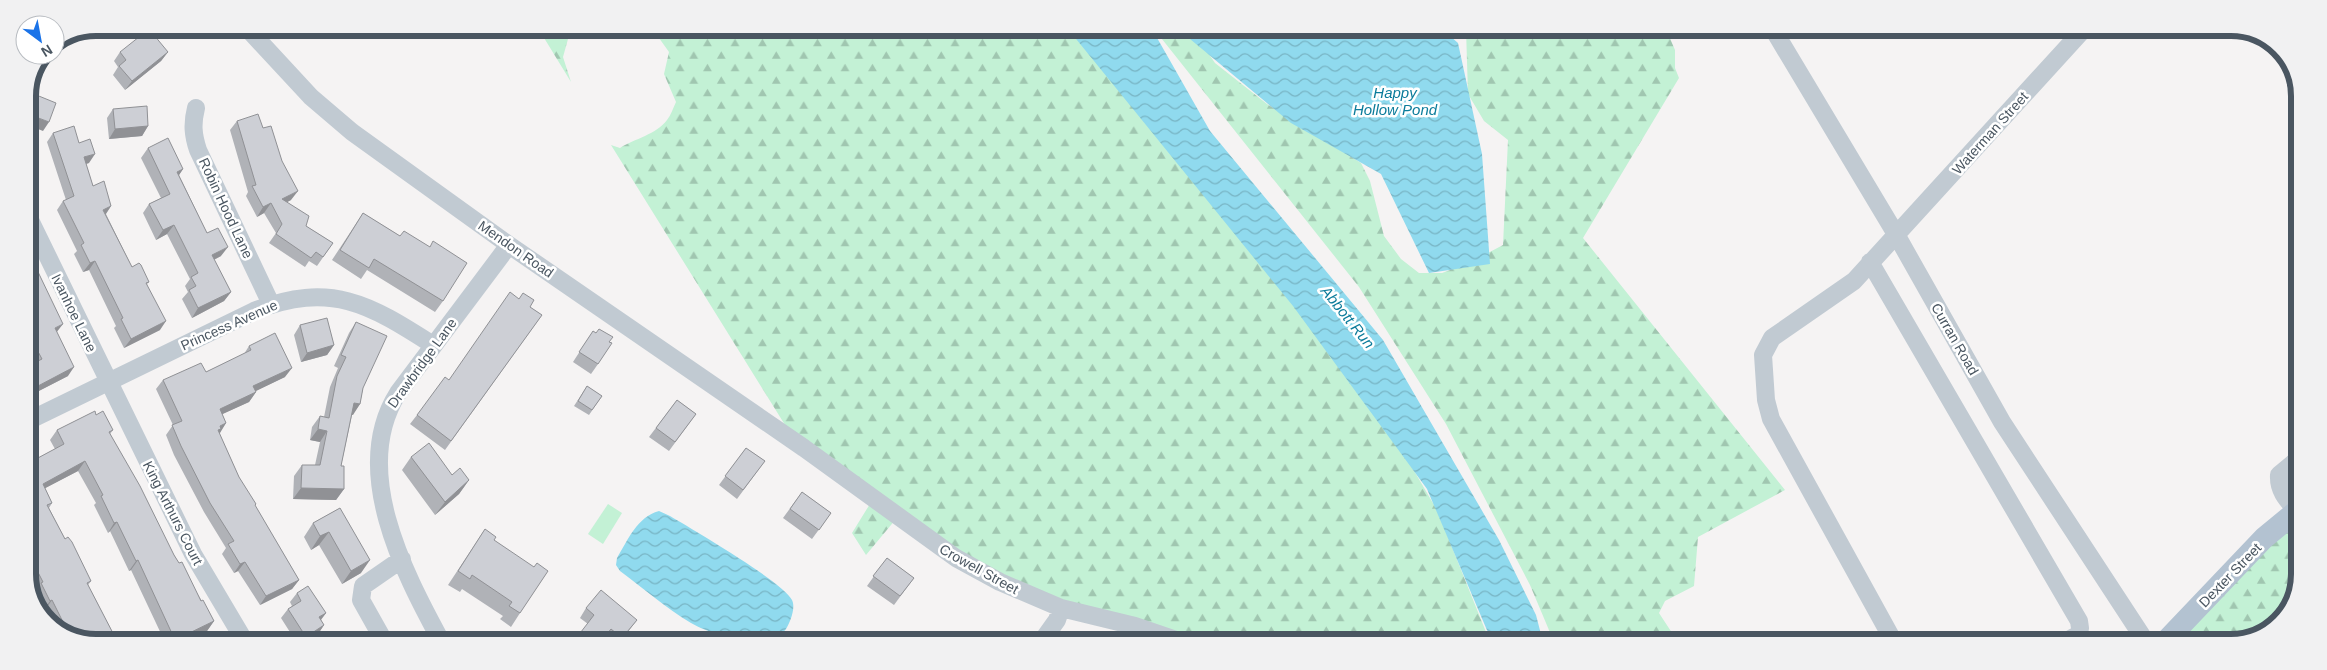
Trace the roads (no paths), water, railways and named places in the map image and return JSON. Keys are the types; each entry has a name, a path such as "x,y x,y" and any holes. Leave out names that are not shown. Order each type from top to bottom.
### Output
{"main road":[{"name":"Dexter Street","path":"2173,634 2264,538 2291,515"}],"street":[{"name":"Mendon Road","path":"254,36 310,96 330,114 509,245 804,448"},
{"name":"Curran Road","path":"1777,36 1897,236 2002,422 2141,634"},
{"name":"Waterman Street","path":"1890,634 1771,419 1766,400 1763,356 1772,338 1854,281 2078,36"},
{"name":"Robin Hood Lane","path":"196,108 193,129 198,150 270,304"},
{"name":"Ivanhoe Lane","path":"36,233 108,382"},
{"name":"Drawbridge Lane","path":"437,634 416,595 390,526 383,501 379,452 383,423 388,409 398,393 509,245"},
{"path":"1870,262 2079,620 2079,634"},
{"name":"Princess Avenue","path":"36,416 270,304 305,297 341,299 360,303 399,323 433,345"},
{"name":"King Arthurs Court","path":"108,382 193,554 240,634"},
{"name":"Crowell Street","path":"804,448 956,558 1000,582 1061,608 1136,626 1159,634"},
{"path":"2291,465 2279,476 2279,484 2283,494 2291,503"},
{"path":"381,634 361,600 363,586 402,559"},
{"path":"1047,634 1057,620 1061,608"}],"water":[{"name":"Abbott Run","path":"1074,36 1156,36 1210,131 1383,340 1499,540 1536,615 1541,634 1489,634 1427,489 1293,306"},
{"name":"Happy Hollow Pond","path":"1186,36 1450,36 1458,43 1482,154 1490,264 1429,273 1381,174 1291,123"},
{"path":"659,511 670,516 736,556 785,592 793,603 792,615 786,629 781,634 717,634 708,631 682,617 620,571 616,565 617,558 639,524 651,514"}]}
